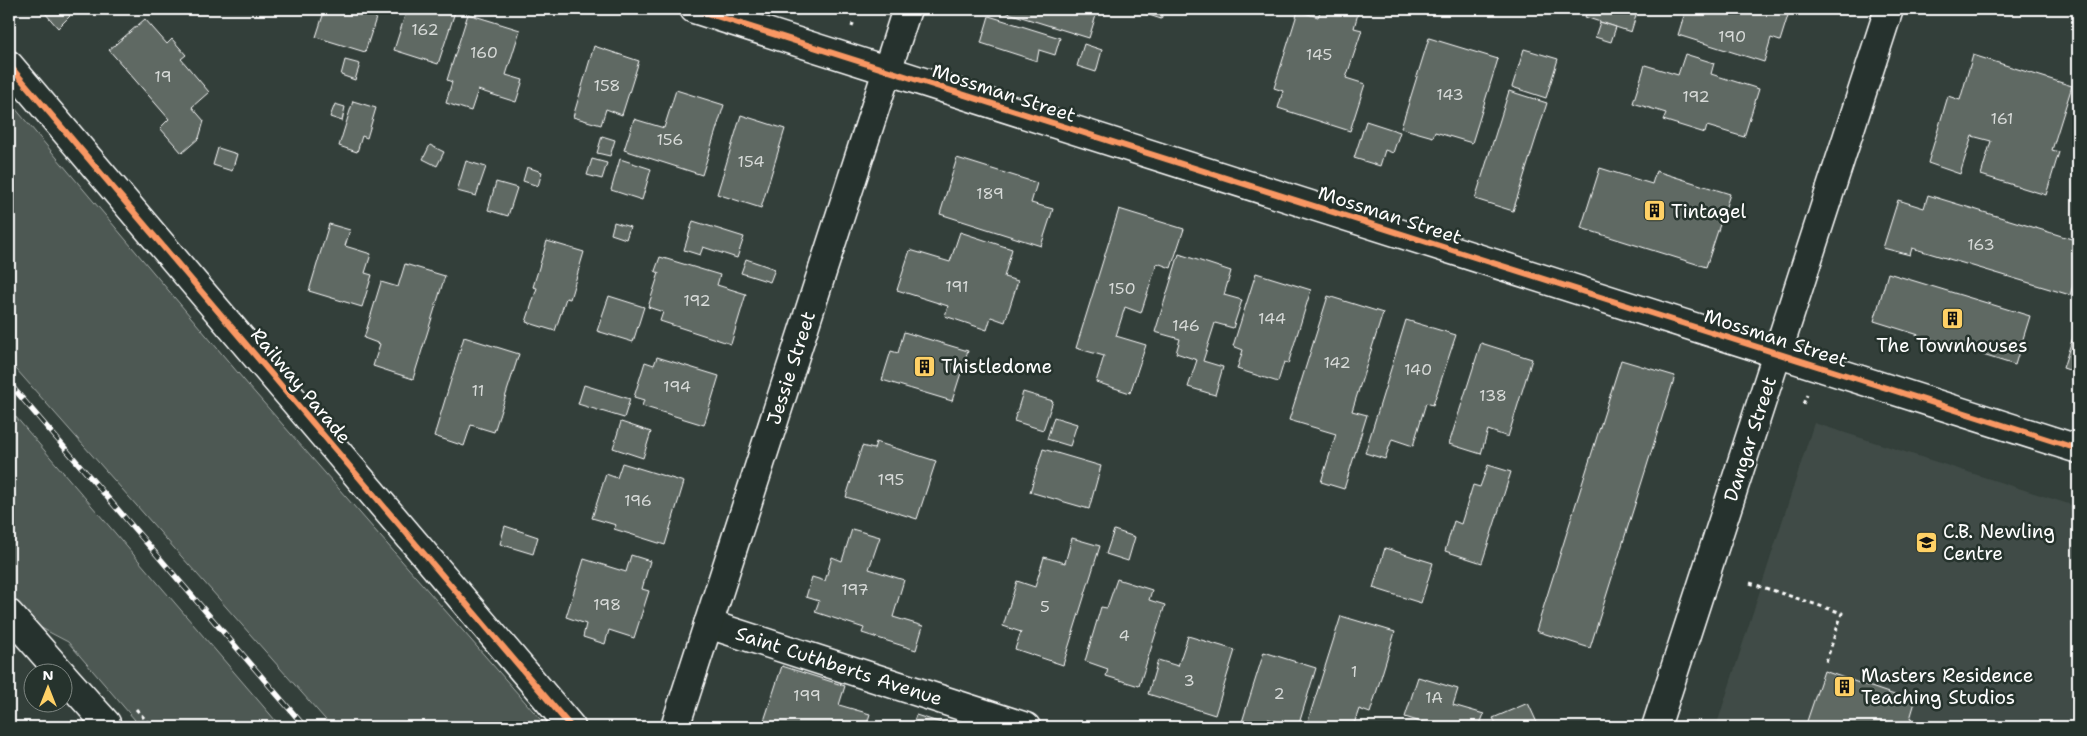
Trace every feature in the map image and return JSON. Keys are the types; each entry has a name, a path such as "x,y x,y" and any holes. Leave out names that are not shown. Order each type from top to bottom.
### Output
{"street":[{"name":"Mossman Street","path":"694,9 2078,449"},
{"name":"Jessie Street","path":"675,727 907,9"},
{"name":"Dangar Street","path":"1656,727 1889,9"},
{"name":"Railway Parade","path":"9,65 571,727"},
{"path":"9,614 53,664"},
{"name":"Saint Cuthberts Avenue","path":"708,624 1026,727"},
{"path":"72,685 106,723"}],"path":[{"path":"1750,583 1842,613 1826,664"},
{"path":"134,707 152,727"}],"shaded area":[{"path":"9,101 249,386 547,727 332,727 9,361"},
{"path":"9,409 281,727 126,727 135,720 68,642 28,621 9,600"},
{"name":"C.B. Newling Centre","path":"1814,423 2078,507 2078,727 1716,727"}],"building":[{"path":"50,9 63,9 70,16 58,28 45,13"},
{"path":"325,9 379,9 365,52 316,37"},
{"path":"407,9 456,9 438,64 394,50"},
{"path":"1003,9 1098,9 1089,38 1002,11"},
{"path":"1131,9 1165,9 1161,19"},
{"path":"1321,9 1359,10 1354,28 1362,30 1346,78 1365,84 1350,131 1278,108 1283,91 1274,88 1298,11 1318,17"},
{"path":"1588,9 1638,9 1631,32 1585,17"},
{"path":"1686,9 1790,9 1780,41 1771,38 1764,62 1678,35"},
{"path":"468,14 520,30 506,75 523,80 516,102 478,90 471,111 446,103 452,82 447,80"},
{"path":"989,16 1060,38 1055,55 1039,50 1037,61 981,43"},
{"path":"145,19 167,44 172,39 186,55 181,59 209,92 192,107 204,121 199,138 182,153 160,128 169,119 109,50"},
{"path":"1600,22 1616,27 1611,42 1595,37"},
{"path":"1429,38 1498,59 1472,143 1435,132 1433,137 1401,128"},
{"path":"1084,44 1102,50 1096,72 1077,66"},
{"path":"594,46 639,61 622,115 606,109 601,125 573,117"},
{"path":"1524,49 1558,59 1546,98 1512,87"},
{"path":"1685,54 1714,63 1711,74 1759,89 1744,137 1707,126 1705,133 1663,120 1666,113 1633,103 1645,65 1678,75"},
{"path":"1973,55 2072,86 2052,150 2059,152 2046,195 1981,175 1991,141 1972,136 1960,174 1928,163 1948,96 1960,100"},
{"path":"345,60 360,64 355,80 341,75"},
{"path":"676,90 724,105 702,175 624,150 634,119 664,128"},
{"path":"1509,91 1547,103 1513,211 1475,199"},
{"path":"353,101 376,108 367,138 362,136 357,152 339,146"},
{"path":"335,104 345,107 342,121 330,117"},
{"path":"741,115 785,129 761,208 717,194"},
{"path":"1366,121 1400,132 1393,153 1385,150 1380,166 1354,158"},
{"path":"602,136 615,140 610,156 597,153"},
{"path":"430,145 444,152 437,166 423,159"},
{"path":"218,148 237,154 232,171 213,165"},
{"path":"957,158 1037,183 1031,203 1053,209 1041,246 940,214"},
{"path":"592,159 607,163 602,179 587,175"},
{"path":"620,159 651,169 642,200 611,190"},
{"path":"466,161 486,167 476,196 457,191"},
{"path":"527,167 542,172 538,186 523,181"},
{"name":"Tintagel","path":"1600,168 1652,184 1656,171 1730,194 1706,267 1581,228"},
{"path":"496,182 517,188 508,216 488,210"},
{"path":"1928,195 2078,241 2078,269 2070,295 1912,248 1910,255 1883,248 1898,200 1924,208"},
{"path":"1119,209 1184,229 1171,268 1157,263 1141,313 1125,307 1116,336 1146,345 1130,393 1096,382 1104,356 1076,348"},
{"path":"693,221 744,237 737,258 703,247 700,255 684,250"},
{"path":"614,222 630,227 626,239 611,234"},
{"path":"329,224 350,230 345,246 371,254 365,273 372,275 362,307 309,291"},
{"path":"960,232 1012,249 1004,277 1018,281 1005,322 991,317 987,330 945,316 948,306 897,290 910,250 950,262"},
{"path":"547,241 584,252 570,299 566,298 555,331 526,322 537,288 533,287"},
{"path":"1179,254 1231,271 1224,295 1242,300 1233,328 1215,323 1203,361 1223,367 1215,395 1188,387 1197,360 1176,353 1180,339 1155,332"},
{"path":"660,257 720,275 717,285 746,294 731,344 660,321 663,312 648,307 659,273 655,271"},
{"path":"746,259 775,269 770,282 741,273"},
{"path":"405,264 445,276 413,379 373,366 380,344 364,338 381,282 398,287"},
{"path":"1256,273 1311,290 1288,364 1284,362 1278,382 1237,369 1243,350 1233,346"},
{"name":"The Townhouses","path":"1888,273 2030,316 2015,365 1874,321"},
{"path":"609,296 644,307 633,342 597,331"},
{"path":"1328,296 1383,313 1352,411 1367,415 1344,489 1321,482 1336,434 1289,420"},
{"path":"1406,320 1456,335 1433,405 1426,403 1413,446 1392,439 1385,459 1365,453"},
{"name":"Thistledome","path":"904,332 968,351 952,401 882,380 891,351 898,353"},
{"path":"464,337 519,354 494,432 471,425 464,446 434,436"},
{"path":"2073,337 2078,338 2078,373 2063,368"},
{"path":"1481,343 1532,359 1508,437 1488,430 1481,454 1449,444"},
{"path":"657,357 719,376 704,425 642,406 644,400 634,397 645,362 654,365"},
{"path":"1621,360 1675,376 1590,648 1536,631"},
{"path":"584,385 630,399 624,418 578,404"},
{"path":"1023,392 1053,401 1043,430 1014,421"},
{"path":"1054,417 1077,424 1070,446 1047,439"},
{"path":"621,422 651,432 643,458 613,448"},
{"path":"876,442 936,461 917,519 846,497 862,446 874,449"},
{"path":"1043,449 1101,466 1089,509 1030,492"},
{"path":"622,463 684,482 665,545 614,529 616,525 592,518 606,474 617,478"},
{"path":"1488,465 1511,472 1482,563 1445,551 1454,521 1461,524 1473,485 1480,487"},
{"path":"505,526 538,537 533,554 500,544"},
{"path":"852,529 880,537 869,569 904,580 893,617 923,626 916,650 862,633 864,628 815,612 819,601 806,597 812,577 825,581 832,557 842,561"},
{"path":"1114,530 1135,537 1128,561 1106,554"},
{"path":"1072,538 1100,546 1063,665 1015,649 1021,632 1003,626 1017,581 1035,587 1044,557 1065,563"},
{"path":"1385,548 1433,563 1421,603 1373,588"},
{"path":"631,555 650,561 642,589 649,591 634,638 609,630 605,644 583,637 586,624 566,617 584,559 626,572"},
{"path":"1117,579 1152,590 1149,600 1165,605 1139,686 1106,676 1108,669 1085,661 1101,607 1107,608"},
{"path":"1341,616 1395,632 1370,713 1359,709 1353,727 1306,727"},
{"path":"1188,636 1235,650 1215,715 1148,694 1158,660 1178,666"},
{"path":"1264,652 1316,668 1298,727 1268,719 1266,727 1257,727 1242,722"},
{"path":"782,666 845,686 839,705 870,714 866,727 762,727"},
{"name":"Masters Residence Teaching Studios","path":"1824,671 1915,702 1910,719 1924,724 1923,727 1805,727"},
{"path":"1418,677 1458,689 1453,705 1484,714 1479,727 1426,727 1427,724 1405,717"},
{"path":"1528,703 1539,727 1498,727 1493,718"},
{"path":"916,715 951,726 912,727"}],"railway":[{"path":"9,383 305,727"}],"cycle path":[{"path":"694,9 2078,449"},
{"path":"9,65 571,727"}],"place":[{"name":"Tintagel","path":"1655,211"},
{"name":"The Townhouses","path":"1952,319"},
{"name":"Thistledome","path":"925,366"},
{"name":"C.B. Newling Centre","path":"1927,542"},
{"name":"Masters Residence Teaching Studios","path":"1845,686"}]}
